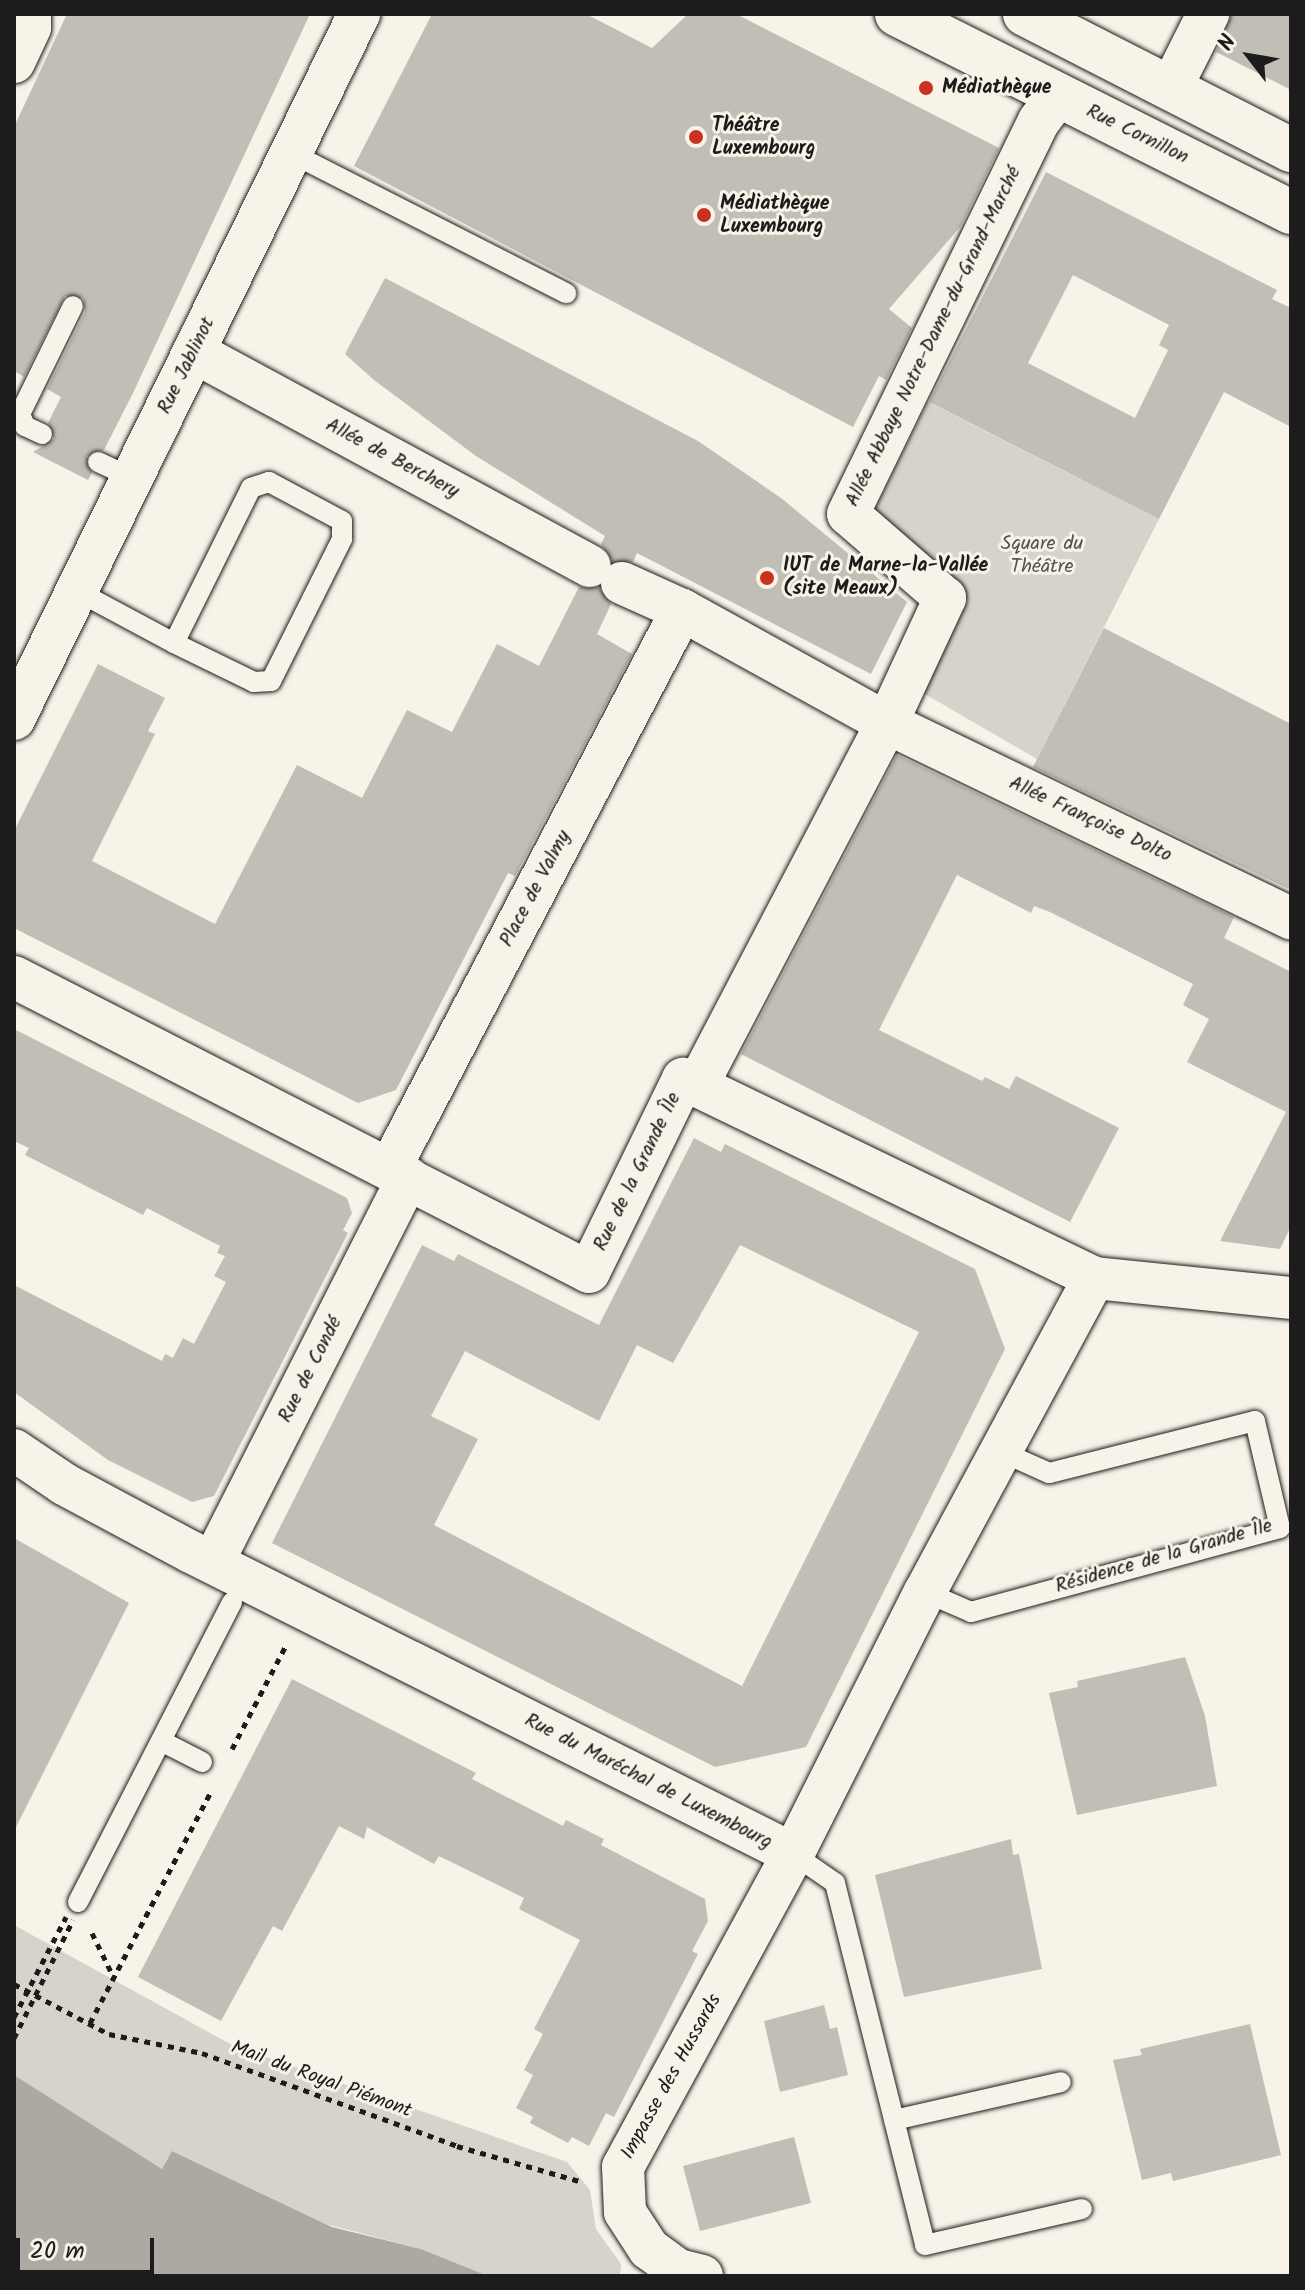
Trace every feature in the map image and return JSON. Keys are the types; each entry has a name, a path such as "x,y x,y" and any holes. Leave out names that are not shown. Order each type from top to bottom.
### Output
{"main road":[{"name":"Rue Cornillon","path":"897,14 1291,212"},
{"path":"1025,14 1291,150"}],"street":[{"path":"14,62 30,27 30,14"},
{"name":"Rue Jablinot","path":"14,719 77,591 115,470 194,352 359,14"},
{"path":"1171,88 1208,14"},
{"name":"Allée Abbaye Notre-Dame-du-Grand-Marché","path":"887,723 945,598 848,514 1039,121 1058,96"},
{"name":"Allée de Berchery","path":"194,352 606,574 682,610 887,723"},
{"name":"Place de Valmy","path":"399,1173 682,610"},
{"path":"697,1086 887,723"},
{"name":"Allée Françoise Dolto","path":"887,723 1291,918"},
{"name":"Rue de la Grande Île","path":"14,977 589,1272 683,1079 1094,1278 1291,1298"},
{"name":"Rue de Condé","path":"213,1562 399,1173"},
{"name":"Rue du Maréchal de Luxembourg","path":"14,1450 64,1484 213,1562 793,1854 925,1592 1094,1278"},
{"name":"Impasse des Hussards","path":"702,2276 678,2270 649,2249 625,2212 623,2167 793,1854"}],"lane":[{"path":"291,153 566,293"},
{"path":"42,434 25,426 20,414 73,306"},
{"path":"77,591 174,643 254,682 271,681 342,539 342,521 269,482 251,488 174,643"},
{"name":"Résidence de la Grande Île","path":"925,1592 971,1612 1280,1528 1255,1421 1049,1473 1002,1452"},
{"path":"76,1915 161,1741 233,1608"},
{"path":"161,1741 202,1762"},
{"path":"793,1854 835,1883 925,2245 1082,2209"},
{"path":"894,2120 1061,2082"}],"path":[{"path":"228,1758 289,1638"},
{"path":"90,2023 214,1785"},
{"path":"76,1915 114,1979"},
{"path":"14,2017 76,1915"},
{"path":"14,2038 76,1915"},
{"name":"Mail du Royal Piémont","path":"14,1984 109,2034 202,2053 457,2146 568,2179 624,2189"}],"green space":[{"name":"Square du Théâtre","path":"928,402 1159,519 1037,759 923,693 968,600 872,515"},
{"path":"14,1925 232,2045 567,2162 590,2190 596,2229 621,2264 620,2276 488,2276 421,2249 326,2224 172,2151 162,2169 14,2075"}],"shaded area":[{"path":"14,2075 162,2169 172,2151 332,2227 421,2249 488,2276 14,2276"}],"building":[{"path":"67,14 310,14 133,393 104,450 87,456 92,473 88,480 33,452 54,439 48,423 61,397 47,389 85,312 83,298 65,296 24,377 14,371 14,127"},
{"name":"Médiathèque Luxembourg","path":"432,14 586,14 652,48 688,14 736,14 999,148 961,226 889,309 912,328 886,380 879,376 853,427 354,166"},
{"path":"1232,14 1291,14 1291,90 1216,52"},
{"path":"1046,172 1277,290 1272,299 1291,308 1291,427 1224,392 1159,519 929,402","holes":["1073,275 1169,325 1159,345 1168,350 1135,418 1028,363"]},
{"name":"IUT de Marne-la-Vallée (site Meaux)","path":"385,278 698,441 781,498 907,602 871,674 637,553 633,562 613,562 601,544 605,536 476,456 374,380 345,354"},
{"path":"579,587 599,588 611,604 597,634 632,654 515,876 508,873 396,1090 358,1103 14,928 14,831 98,664 165,698 148,731 155,734 92,861 215,924 297,765 362,798 407,710 452,732 497,644 539,666"},
{"path":"1104,628 1291,724 1291,890 1033,767"},
{"path":"897,755 1234,917 1224,938 1291,972 1291,1226 1280,1249 1220,1241 1286,1112 1187,1062 1209,1019 1183,1005 1193,984 1050,912 1034,906 1031,913 957,875 879,1030 982,1081 985,1077 1009,1089 1016,1076 1119,1128 1070,1222 741,1054"},
{"path":"14,1029 347,1198 352,1213 343,1230 348,1233 214,1496 192,1502 108,1460 14,1392 14,1285 162,1361 165,1354 173,1358 183,1338 194,1344 226,1282 214,1276 225,1256 217,1253 220,1246 147,1208 143,1215 25,1155 29,1148 14,1141"},
{"path":"694,1138 721,1152 725,1144 975,1269 1005,1349 806,1747 715,1767 272,1543 422,1245 454,1261 458,1254 599,1325","holes":["740,1245 919,1332 742,1686 434,1525 478,1439 431,1416 465,1351 599,1421 637,1345 673,1363"]},
{"path":"14,1538 129,1603 14,1831"},
{"path":"1185,1657 1205,1716 1217,1786 1077,1815 1049,1693 1078,1687 1077,1681"},
{"path":"292,1679 476,1773 472,1779 563,1826 566,1820 604,1839 601,1845 705,1899 708,1921 692,1951 698,1954 614,2117 606,2113 589,2146 572,2137 568,2143 530,2123 533,2117 516,2108 533,2075 524,2070 543,2034 534,2029 580,1940 519,1909 524,1898 439,1856 434,1864 367,1827 364,1839 339,1826 282,1931 273,1926 221,2021 138,1977"},
{"path":"1011,1839 1013,1855 1019,1854 1042,1969 904,1997 875,1875"},
{"path":"824,2005 830,2029 837,2027 848,2075 780,2092 764,2021"},
{"path":"1250,2024 1281,2155 1173,2181 1171,2173 1142,2180 1113,2060 1142,2055 1140,2049"},
{"path":"794,2137 811,2203 700,2231 683,2166"}],"place":[{"name":"Médiathèque","path":"926,88"},
{"name":"Théâtre Luxembourg","path":"696,137"},
{"name":"Médiathèque Luxembourg","path":"704,215"},
{"name":"IUT de Marne-la-Vallée (site Meaux)","path":"767,578"}]}
